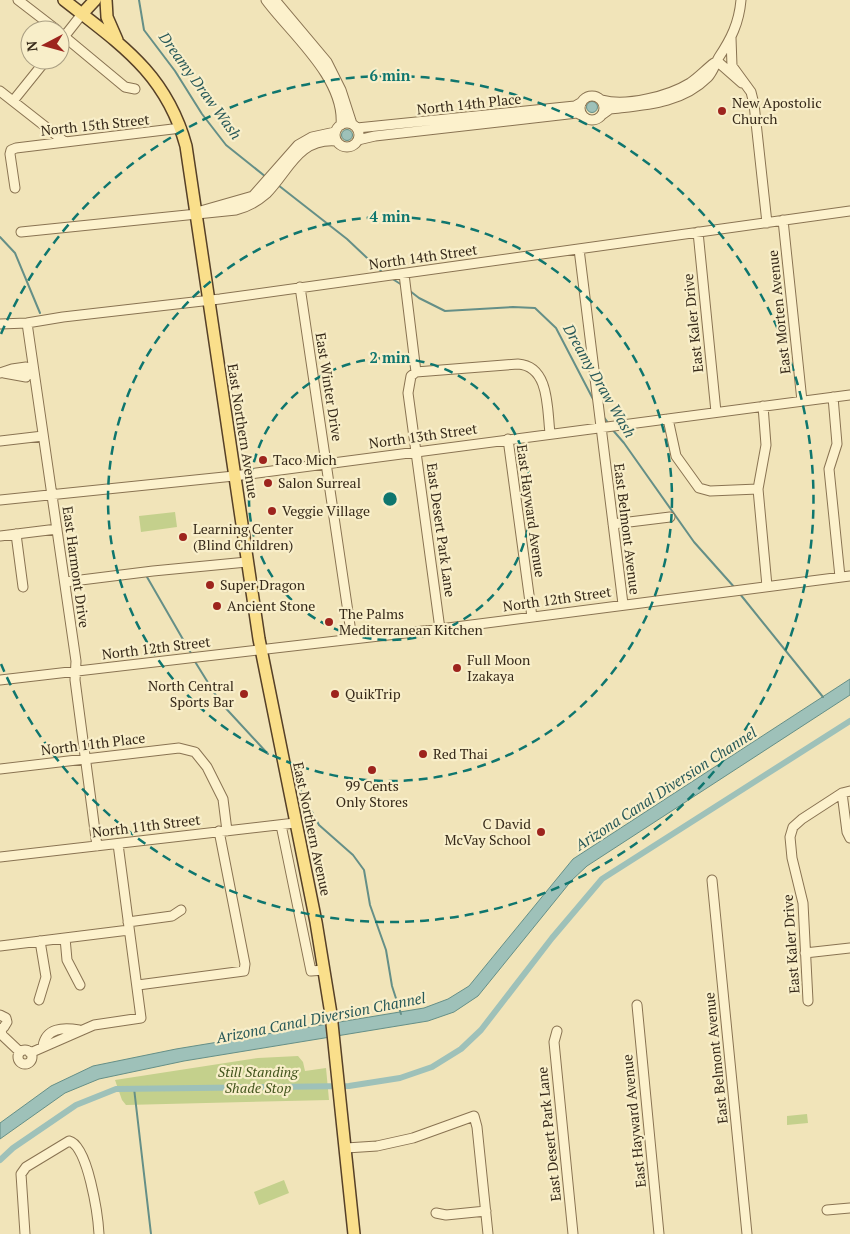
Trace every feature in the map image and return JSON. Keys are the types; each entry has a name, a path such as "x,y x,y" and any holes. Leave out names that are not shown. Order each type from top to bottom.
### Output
{"main road":[{"name":"East Northern Avenue","path":"64,0 131,52 151,76 171,106 181,128 190,164 234,476 262,650 335,1036 354,1234"},
{"path":"82,14 94,0"},
{"path":"106,0 107,17 117,41"}],"street":[{"path":"18,0 44,20"},
{"path":"266,0 321,66 334,93 341,118 337,132"},
{"path":"275,0 326,62 341,90 358,140"},
{"path":"740,0 739,16 732,38 717,61 729,74 748,86"},
{"path":"70,27 82,14"},
{"path":"732,38 732,66 748,86 754,104 767,222"},
{"path":"70,44 125,87 135,89"},
{"name":"North 14th Place","path":"337,132 341,146 348,147 358,140 370,136 576,113 592,120 598,119 610,109 635,107 674,98 694,88 709,76 717,61"},
{"name":"North 14th Place","path":"21,232 197,213 210,214 246,207 261,199 276,176 296,155 307,147 337,132 354,126 575,106 591,96 609,102 635,100 672,92 690,83 717,61"},
{"path":"13,102 38,70"},
{"path":"0,91 65,142"},
{"path":"602,100 603,114"},
{"path":"582,102 580,109 583,116"},
{"name":"North 15th Street","path":"15,188 11,150 181,128"},
{"name":"North 14th Street","path":"0,324 27,323 62,317 300,288 850,211"},
{"name":"East Morten Avenue","path":"784,220 802,401"},
{"name":"East Kaler Drive","path":"698,232 716,412"},
{"name":"East Belmont Avenue","path":"579,249 623,604"},
{"name":"East Desert Park Lane","path":"404,274 414,374 408,387 440,629"},
{"name":"East Winter Drive","path":"300,288 352,639"},
{"name":"East Harmont Drive","path":"27,323 32,371 65,582 97,846"},
{"path":"414,374 518,364 536,371 543,382 550,433"},
{"path":"2,373 26,367 32,371"},
{"name":"North 13th Street","path":"0,500 234,476 850,395"},
{"path":"833,397 837,444 829,470 840,578"},
{"path":"763,406 766,445 758,489 767,586"},
{"path":"668,419 676,456 695,484 704,493 758,489"},
{"path":"0,441 43,436"},
{"name":"East Hayward Avenue","path":"508,439 532,617"},
{"path":"613,524 670,517"},
{"path":"0,536 57,529"},
{"path":"16,534 23,588"},
{"path":"65,582 248,562"},
{"name":"North 12th Street","path":"0,680 440,629 850,576"},
{"name":"North 11th Place","path":"0,769 179,748 190,749 202,759 220,790 223,799 223,831"},
{"path":"846,792 846,832 850,838"},
{"name":"East Kaler Drive","path":"808,1001 802,896 790,845 793,827 802,818 846,792"},
{"name":"North 11th Street","path":"0,858 295,823"},
{"path":"281,825 311,971 324,970"},
{"path":"138,985 244,972 245,964 223,831"},
{"path":"0,1015 6,1018 7,1022 0,1028 2,1036 20,1052 25,1050 30,1053 94,1025 141,1018 118,844"},
{"name":"East Belmont Avenue","path":"712,880 747,1234"},
{"path":"0,946 64,938 129,926 172,916 181,910"},
{"path":"64,938 67,960 80,985"},
{"path":"39,1000 46,977 40,941"},
{"path":"805,952 850,948"},
{"name":"East Hayward Avenue","path":"637,1005 659,1234"},
{"name":"East Desert Park Lane","path":"556,1031 554,1042 573,1234"},
{"path":"346,1148 377,1146 413,1138 474,1116 477,1127 488,1234"},
{"path":"25,1234 21,1174 26,1167 64,1143 72,1142 83,1160 92,1189 99,1234"},
{"path":"827,1210 850,1208"},
{"path":"436,1212 446,1215 486,1211"}],"green space":[{"path":"175,512 177,527 141,532 139,516"},
{"name":"Still Standing Shade Stop","path":"298,1056 303,1062 305,1071 326,1068 329,1100 126,1105 122,1100 115,1080 258,1058"},
{"path":"807,1114 808,1123 787,1125 787,1116"},
{"path":"284,1180 289,1193 259,1205 254,1192"}],"water":[{"path":"592,101 598,107 592,113 586,107"},
{"path":"347,129 353,135 347,141 341,135"},
{"path":"850,679 850,695 587,866 572,880 478,996 454,1012 428,1021 184,1061 99,1079 65,1093 0,1139 0,1123 51,1086 93,1066 176,1049 424,1008 448,999 469,986 573,859"}],"waterway":[{"name":"Dreamy Draw Wash","path":"139,0 144,30 175,71 202,114 226,145 266,177"},
{"name":"Dreamy Draw Wash","path":"278,185 347,239 383,273"},
{"path":"0,237 15,253 40,313"},
{"name":"Dreamy Draw Wash","path":"391,278 402,285"},
{"name":"Dreamy Draw Wash","path":"410,291 419,298 445,311 513,307 535,308 556,328 593,399"},
{"name":"Dreamy Draw Wash","path":"603,416 609,424"},
{"name":"Dreamy Draw Wash","path":"611,428 624,443 694,542 735,588"},
{"path":"147,577 192,655"},
{"name":"Dreamy Draw Wash","path":"740,594 823,697"},
{"path":"194,660 220,702 268,754"},
{"path":"0,1160 13,1148 76,1105 116,1089 349,1086 400,1078 432,1067 461,1049 481,1030 552,938 602,879 850,721"},
{"name":"Arizona Canal Diversion Channel","path":"298,786 319,825 353,855 364,870 370,905 386,950 392,986 401,1014"},
{"path":"134,1088 151,1234"}],"place":[{"name":"New Apostolic Church","path":"722,111"},
{"name":"Taco Mich","path":"263,460"},
{"name":"Salon Surreal","path":"268,483"},
{"name":"Veggie Village","path":"272,511"},
{"name":"Learning Center (Blind Children)","path":"183,537"},
{"name":"Super Dragon","path":"210,585"},
{"name":"Ancient Stone","path":"217,606"},
{"name":"The Palms Mediterranean Kitchen","path":"329,622"},
{"name":"Full Moon Izakaya","path":"457,668"},
{"name":"North Central Sports Bar","path":"244,694"},
{"name":"QuikTrip","path":"335,694"},
{"name":"Red Thai","path":"423,754"},
{"name":"99 Cents Only Stores","path":"372,770"},
{"name":"C David McVay School","path":"541,832"}]}
